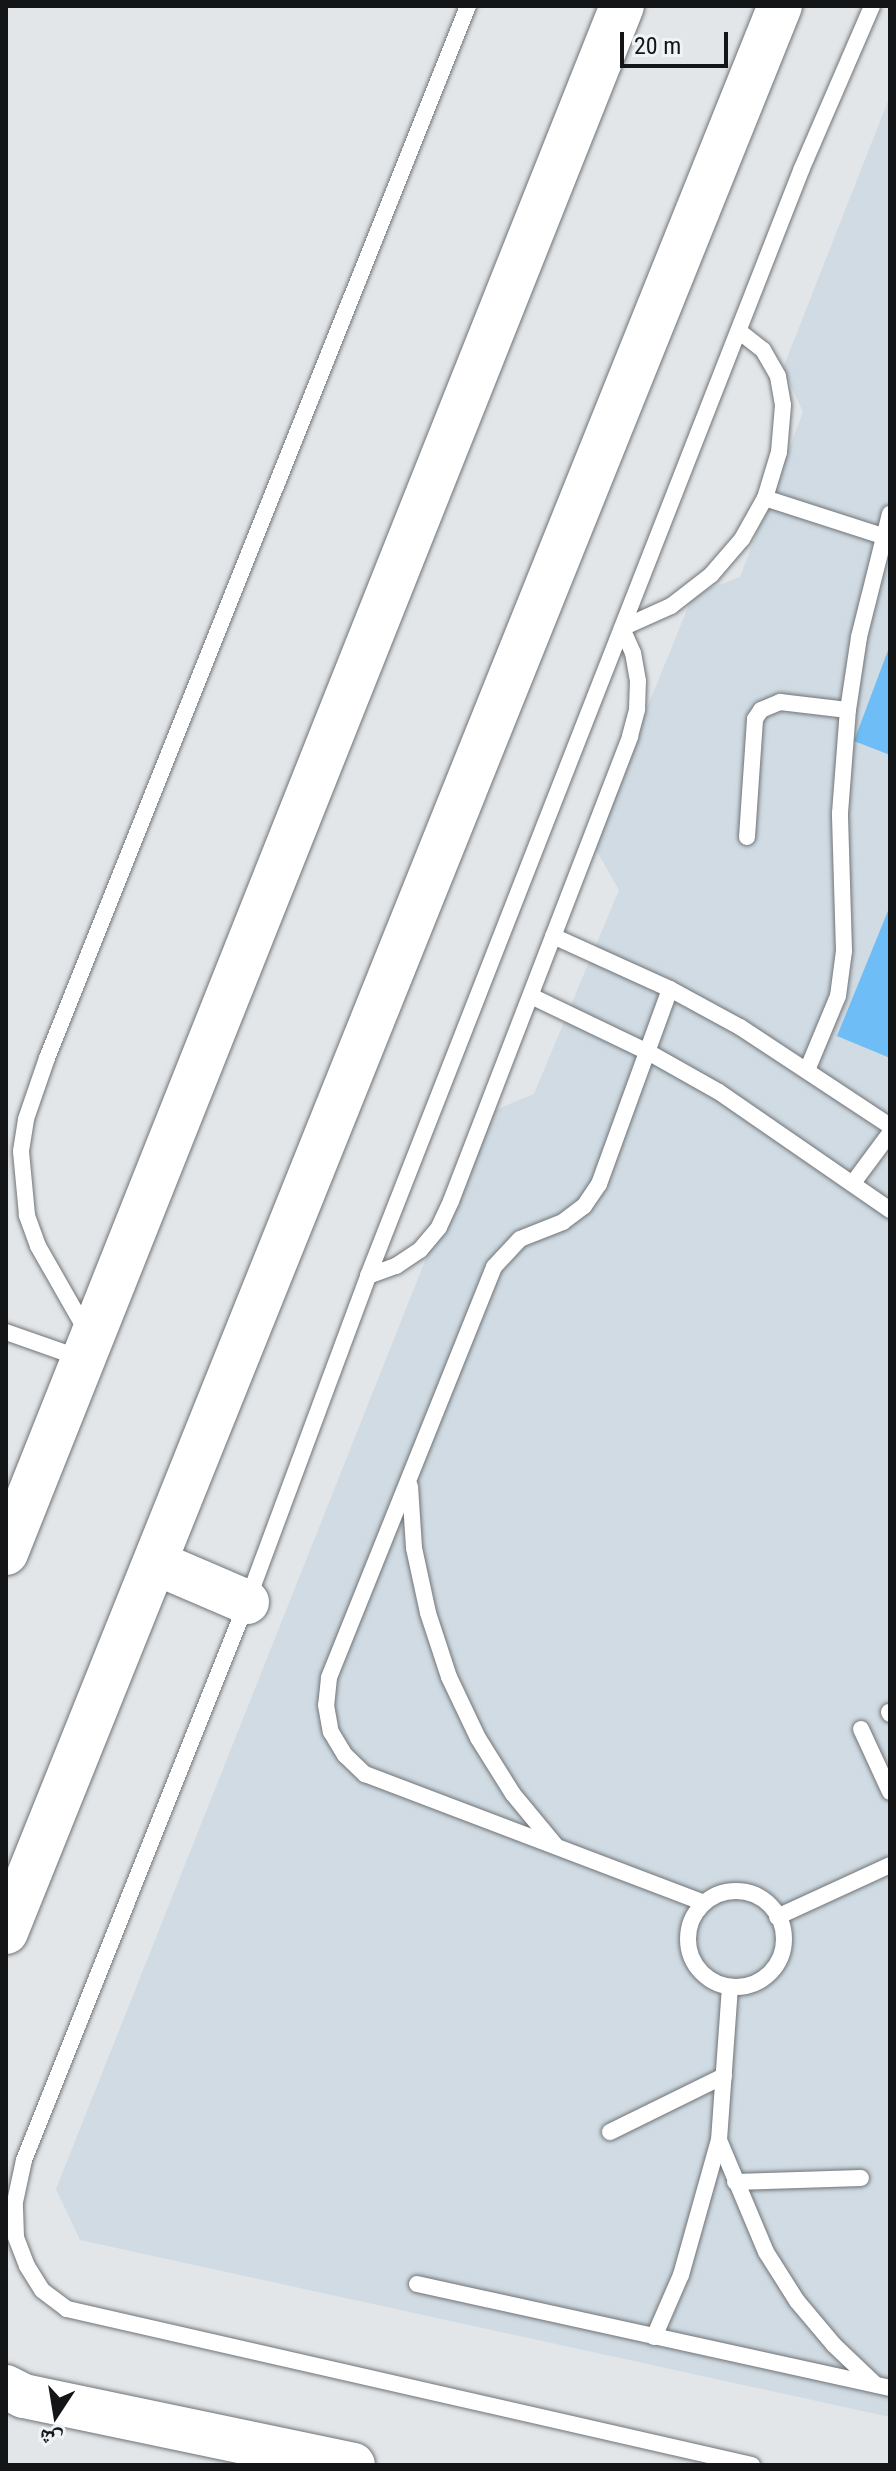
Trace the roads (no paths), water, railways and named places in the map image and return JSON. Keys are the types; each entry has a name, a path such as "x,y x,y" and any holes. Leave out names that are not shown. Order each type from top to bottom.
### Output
{"main road":[{"path":"6,1553 622,6"},
{"path":"6,1932 780,6"},
{"path":"156,1563 247,1602"},
{"path":"6,2387 24,2396 353,2465"}],"lane":[{"path":"88,1350 38,1246 27,1215 21,1151 26,1119 47,1058 468,6"},
{"path":"752,2465 67,2309 42,2290 27,2266 16,2237 15,2202 24,2160 247,1602 368,1276 802,168 872,6"},
{"path":"622,628 671,606 711,575 742,539 765,498 779,452 783,405 778,376 771,363 763,350 739,331"},
{"path":"765,498 883,536"},
{"path":"808,1068 838,996 842,966 840,813 848,710 859,637 890,514"},
{"path":"368,1276 408,1258 439,1227 531,996 630,736 637,709 636,667 622,628"},
{"path":"747,837 755,719 761,710 780,702 848,710"},
{"path":"553,936 670,989 808,1068 890,1126"},
{"path":"670,989 599,1184 563,1222 520,1239 494,1267 329,1678 326,1705 331,1732 345,1755 365,1774 704,1903"},
{"path":"531,996 648,1052 719,1092 890,1210"},
{"path":"853,1183 890,1133"},
{"path":"6,1332 88,1350"},
{"path":"409,1480 417,1561 428,1613 449,1677 478,1738 513,1794 556,1847"},
{"path":"861,1729 890,1792"},
{"path":"777,1917 890,1865"},
{"path":"733,1892 749,1893 763,1900 777,1917 784,1941 773,1970 761,1981 730,1987 702,1974 688,1946 688,1930 704,1903 733,1892"},
{"path":"654,2337 681,2275 719,2140 730,1987"},
{"path":"610,2132 724,2076"},
{"path":"719,2140 766,2252 797,2301 834,2345 883,2386"},
{"path":"735,2182 861,2178"},
{"path":"417,2284 883,2386"}]}
